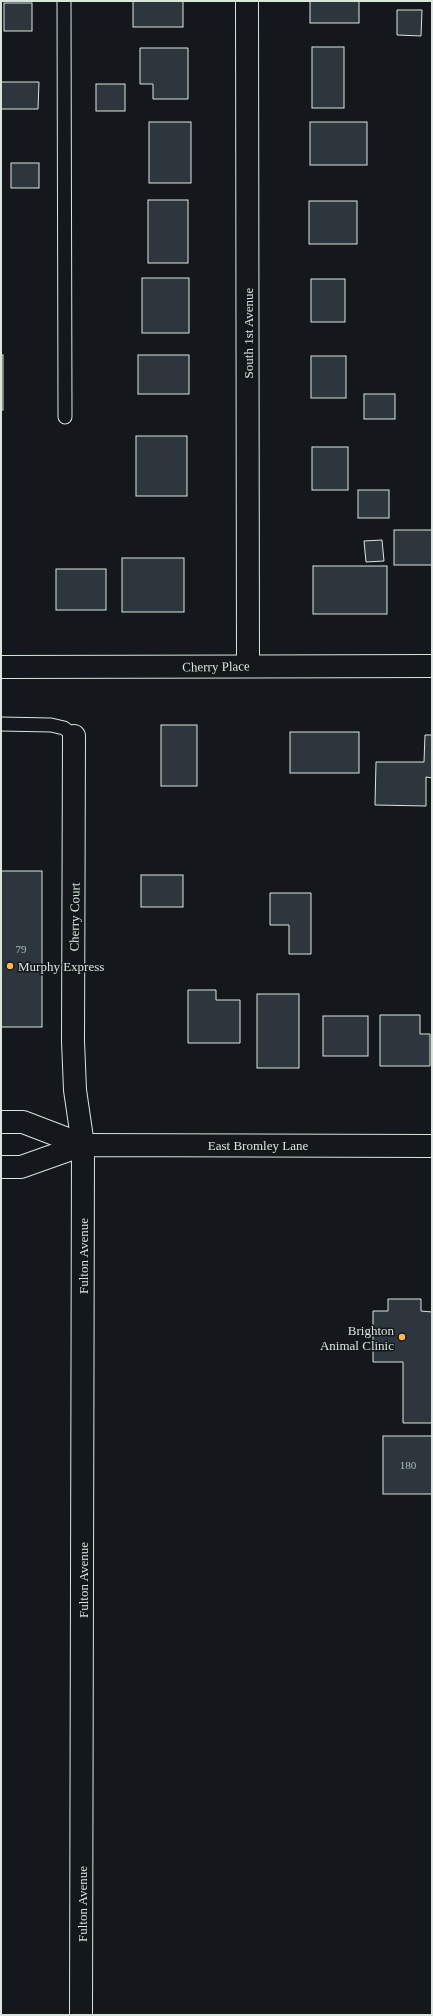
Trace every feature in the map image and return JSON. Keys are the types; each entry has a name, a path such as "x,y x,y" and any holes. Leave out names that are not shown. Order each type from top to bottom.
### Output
{"street":[{"name":"South 1st Avenue","path":"247,1 248,666"},
{"name":"Cherry Place","path":"1,667 432,666"},
{"name":"Cherry Court","path":"74,736 73,1041 75,1090 83,1145"},
{"path":"1,1122 23,1122 83,1145"},
{"path":"1,1167 21,1167 83,1145"},
{"name":"East Bromley Lane","path":"83,1145 432,1146"},
{"name":"Fulton Avenue","path":"82,2015 83,1145"}],"lane":[{"path":"64,1 65,417"},
{"path":"1,724 51,725 64,728 74,736"}],"building":[{"path":"133,1 183,1 183,27 133,27"},
{"path":"310,1 359,1 359,23 310,23"},
{"path":"4,3 32,3 32,31 4,31"},
{"path":"397,10 422,10 421,36 397,35"},
{"path":"312,47 344,47 344,108 312,108"},
{"path":"140,48 188,48 188,99 153,99 153,84 140,84"},
{"path":"1,82 39,82 38,109 1,109"},
{"path":"96,84 125,84 125,111 96,111"},
{"path":"149,122 191,122 191,183 149,183"},
{"path":"310,122 367,122 367,165 310,165"},
{"path":"11,163 39,163 39,188 11,188"},
{"path":"148,200 188,200 188,263 148,263"},
{"path":"309,201 357,201 357,244 309,244"},
{"path":"142,278 189,278 189,333 142,333"},
{"path":"311,279 345,279 345,322 311,322"},
{"path":"1,355 3,355 3,410 1,410"},
{"path":"138,355 189,355 189,394 138,394"},
{"path":"311,356 346,356 346,398 311,398"},
{"path":"364,394 395,394 395,419 364,419"},
{"path":"136,436 187,436 187,496 136,496"},
{"path":"312,447 348,447 348,490 312,490"},
{"path":"358,490 389,490 389,518 358,518"},
{"path":"394,530 432,530 432,565 394,565"},
{"path":"382,540 384,561 366,562 364,541"},
{"path":"122,558 184,558 184,612 122,612"},
{"path":"313,566 387,566 387,614 313,614"},
{"path":"56,569 106,569 106,610 56,610"},
{"path":"161,725 197,725 197,786 161,786"},
{"path":"290,732 359,732 359,773 290,773"},
{"path":"425,735 432,735 432,778 426,777 426,806 375,805 376,762 424,762"},
{"name":"Murphy Express","path":"1,871 42,871 42,1027 1,1027"},
{"path":"141,875 183,875 183,907 141,907"},
{"path":"270,893 311,893 311,954 289,954 289,925 270,925"},
{"path":"188,990 216,990 216,1000 240,1000 240,1043 188,1043"},
{"path":"257,994 299,994 299,1068 257,1068"},
{"path":"380,1015 420,1015 420,1034 430,1034 430,1066 380,1066"},
{"path":"323,1016 368,1016 368,1056 323,1056"},
{"name":"Brighton Animal Clinic","path":"388,1299 421,1299 421,1311 432,1312 432,1423 403,1423 403,1362 373,1362 373,1311 388,1311"},
{"path":"383,1436 432,1436 432,1494 383,1494"}],"place":[{"name":"Murphy Express","path":"10,966"},
{"name":"Brighton Animal Clinic","path":"402,1337"}]}
